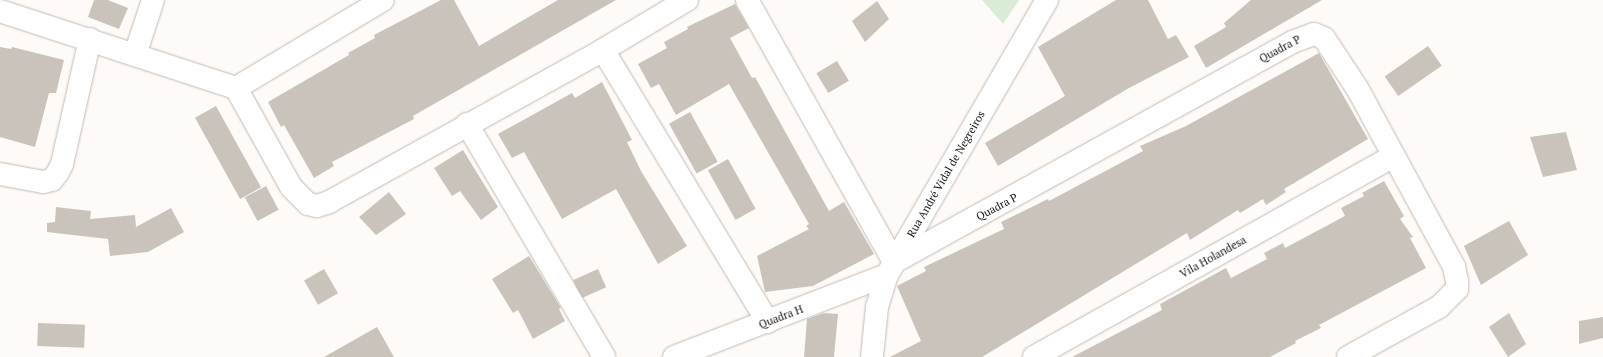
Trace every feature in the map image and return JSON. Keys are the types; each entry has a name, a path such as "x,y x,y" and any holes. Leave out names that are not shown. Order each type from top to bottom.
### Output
{"street":[{"path":"135,55 153,0"},
{"path":"236,88 383,0"},
{"path":"0,11 90,39 236,88 291,186 308,204 317,206 329,202 467,124 603,50 687,0"},
{"path":"746,0 891,269"},
{"name":"Rua André Vidal de Negreiros","path":"872,357 877,307 891,269 1047,0"},
{"name":"Quadra P","path":"891,269 1306,36 1314,34 1331,44 1454,267 1457,289 1439,307 1348,357"},
{"path":"0,174 43,182 52,180 58,172 62,164 90,39"},
{"path":"603,50 768,322"},
{"path":"467,124 604,357"},
{"name":"Vila Holandesa","path":"1034,357 1393,156"},
{"name":"Quadra H","path":"674,357 716,350 768,322 891,269"}],"green space":[{"path":"982,0 1019,0 1003,24"}],"building":[{"path":"94,0 108,0 128,8 119,29 88,17"},
{"path":"441,0 454,0 479,46 558,0 616,0 413,116 414,119 332,162 334,166 314,178 284,125 281,127 268,102 349,55 348,53 375,38 374,35"},
{"path":"1116,0 1148,0 1168,39 1176,35 1189,57 1129,88 998,166 985,143 1065,96 1038,47"},
{"path":"1251,0 1322,0 1206,68 1194,46 1226,27 1224,23"},
{"path":"877,1 889,19 865,42 852,21"},
{"path":"735,4 749,28 730,38 752,78 755,77 829,211 844,202 874,254 813,286 765,292 757,256 809,229 806,226 809,224 729,84 676,115 659,84 651,88 638,64 667,48 664,42 688,29 687,27"},
{"path":"1428,46 1442,66 1398,96 1385,76"},
{"path":"0,47 11,49 12,47 64,60 56,93 49,93 35,147 0,137"},
{"path":"1319,53 1368,139 1284,189 1286,192 1266,205 1263,199 1240,213 1238,210 1190,240 1187,233 982,357 890,357 921,341 897,286 926,271 924,267 1004,229 1001,222 1048,199 1049,201 1143,151 1140,146 1186,126"},
{"path":"837,61 849,81 828,93 816,73"},
{"path":"602,82 632,140 627,142 641,171 687,246 658,264 616,189 562,219 524,152 512,158 498,134 572,93 575,98"},
{"path":"216,106 261,187 240,199 195,118"},
{"path":"690,112 718,162 697,173 669,124"},
{"path":"1566,132 1577,170 1543,177 1530,137"},
{"path":"463,150 498,207 481,220 460,191 452,196 434,168"},
{"path":"728,159 756,209 736,220 708,170"},
{"path":"1384,181 1404,216 1400,219 1413,237 1410,238 1426,268 1319,325 1321,328 1295,341 1296,343 1270,357 1072,357 1162,310 1160,304 1226,268 1231,278 1267,259 1264,253 1283,243 1285,248 1345,216 1341,208 1364,196 1362,193"},
{"path":"266,186 279,210 257,221 245,197"},
{"path":"389,192 406,214 376,235 359,217"},
{"path":"56,207 91,211 90,219 135,215 136,227 171,208 184,232 148,252 110,256 108,239 47,232 47,223 55,222"},
{"path":"1509,221 1528,255 1481,285 1464,246"},
{"path":"529,256 561,308 559,309 565,321 533,339 518,310 513,313 492,279"},
{"path":"324,269 338,293 318,305 304,280"},
{"path":"598,269 606,287 581,298 573,280"},
{"path":"824,313 838,314 834,357 804,357 807,319"},
{"path":"1509,313 1526,344 1508,357 1489,327"},
{"path":"1603,317 1603,338 1579,344 1579,321"},
{"path":"38,323 85,325 84,348 37,346"},
{"path":"377,327 394,357 324,357"}]}
